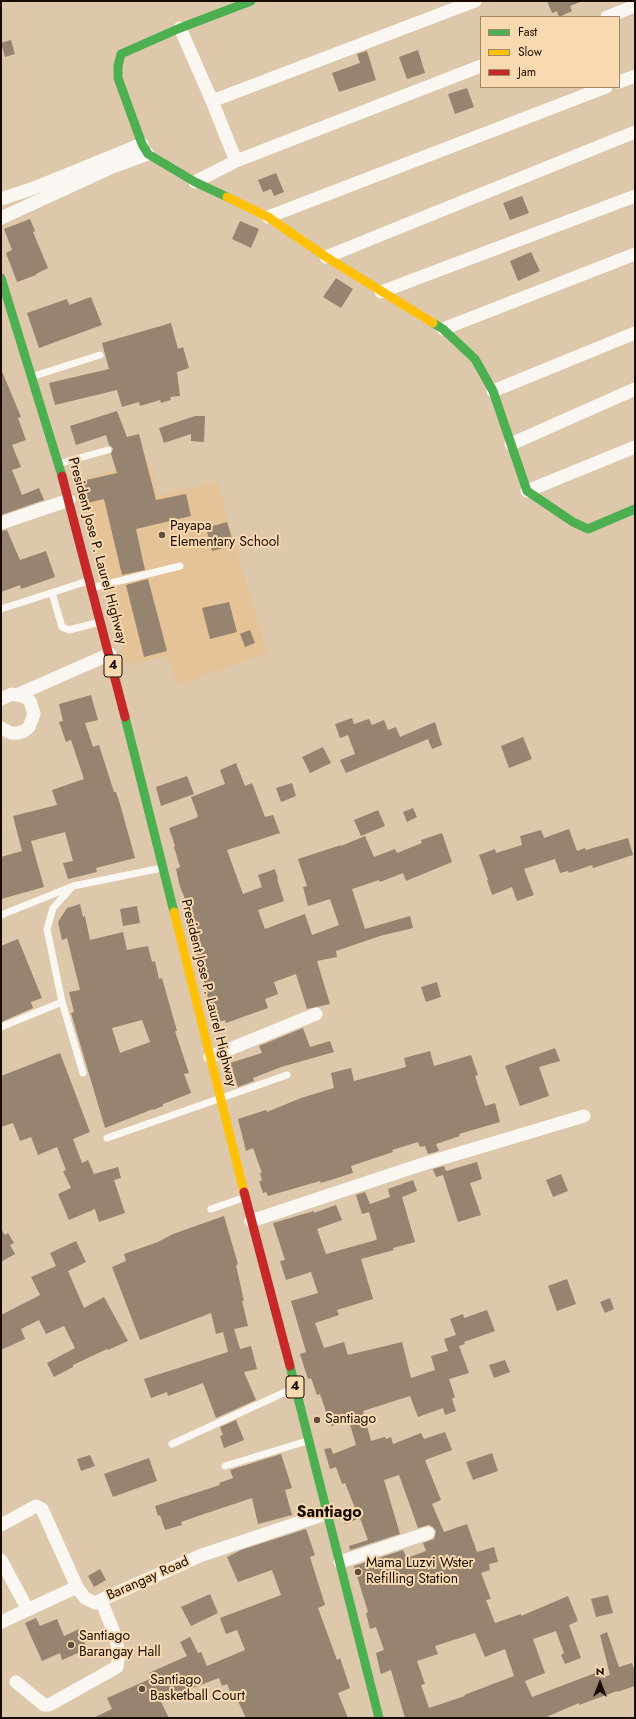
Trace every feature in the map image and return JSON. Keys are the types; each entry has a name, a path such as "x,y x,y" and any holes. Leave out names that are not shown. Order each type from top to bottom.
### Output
{"main road":[{"path":"251,1 180,28 121,54 118,66 118,78 145,149 195,182 268,217 326,257 443,329 474,359 493,391 527,491 573,522 588,529 635,508"},
{"name":"President Jose P. Laurel Highway","path":"1,279 59,464 110,654 220,1099 328,1513 379,1718"}],"street":[{"path":"212,102 475,1"},
{"path":"610,16 635,6"},
{"path":"180,28 236,161"},
{"path":"195,182 236,161 480,66"},
{"path":"620,82 635,76"},
{"path":"268,217 603,88"},
{"path":"326,257 635,132"},
{"path":"1,199 74,172 92,170 145,149"},
{"path":"1,218 81,183 92,170"},
{"path":"381,292 635,196"},
{"path":"443,329 635,254"},
{"path":"493,391 635,333"},
{"path":"511,444 635,389"},
{"path":"527,491 635,447"},
{"path":"1,523 69,500"},
{"path":"1,699 6,696 19,694 110,654"},
{"path":"1,728 11,733 18,733 29,727 33,721 34,714 30,701 19,694"},
{"path":"210,1057 316,1014"},
{"path":"251,1220 423,1164 584,1116"},
{"path":"1,1525 36,1506 42,1509 77,1587 85,1598 94,1603 101,1600"},
{"name":"Barangay Road","path":"16,1682 44,1705 49,1705 117,1667 119,1655 116,1638 101,1600 202,1555 328,1513"},
{"path":"340,1562 428,1533"},
{"path":"1,1560 28,1610"},
{"path":"1,1622 77,1587"}],"lane":[{"path":"32,377 100,355"},
{"path":"59,464 108,450"},
{"path":"1,609 52,593 180,566"},
{"path":"52,593 62,627 69,630 101,622"},
{"path":"1,915 73,886 162,868"},
{"path":"73,886 53,908 47,929 62,1002 83,1073"},
{"path":"1,1027 62,1002"},
{"path":"107,1138 287,1075"},
{"path":"211,1209 246,1197"},
{"path":"172,1444 295,1388"},
{"path":"225,1466 309,1440"}],"shaded area":[{"name":"Payapa Elementary School","path":"149,460 158,495 217,482 267,653 178,685 166,656 126,666 78,480"}],"building":[{"path":"547,1 580,1 570,6 572,11 561,16 559,16 557,11 552,13"},
{"path":"11,40 15,54 5,57 1,43"},
{"path":"418,50 425,73 407,79 399,57"},
{"path":"367,51 376,80 339,92 332,73 360,63 357,54"},
{"path":"467,88 474,107 455,114 448,94"},
{"path":"276,173 284,192 274,196 271,189 263,192 258,180"},
{"path":"522,196 529,213 510,220 503,203"},
{"path":"30,219 35,231 33,232 48,268 36,275 17,282 6,253 12,250 4,229"},
{"path":"240,221 259,229 251,248 232,239"},
{"path":"531,252 540,271 518,281 510,261"},
{"path":"336,278 353,289 341,308 323,297"},
{"path":"91,297 102,325 39,348 27,313 67,299 69,305"},
{"path":"171,323 178,349 183,347 189,368 177,372 180,396 170,397 171,400 161,403 160,400 140,406 139,402 122,407 117,390 55,405 49,383 109,369 102,343"},
{"path":"1,369 21,417 18,418 26,440 12,445 21,467 12,470 22,495 39,488 44,500 1,515"},
{"path":"117,411 127,437 139,434 156,500 186,494 191,516 136,529 145,570 122,575 104,499 87,503 82,481 117,473 111,454 113,448 109,445 106,435 76,445 70,426"},
{"path":"195,416 205,416 204,442 191,441 191,434 164,443 159,428"},
{"path":"227,522 234,545 212,551 206,528"},
{"path":"7,530 20,560 46,551 55,577 21,589 20,585 1,592 1,531"},
{"path":"148,579 167,651 144,657 126,585"},
{"path":"229,602 237,632 210,639 202,608"},
{"path":"250,630 255,643 245,647 240,634"},
{"path":"91,695 98,720 85,723 93,747 99,745 114,792 116,792 120,804 135,858 96,868 97,872 68,879 63,863 73,861 65,832 31,841 44,887 1,899 1,857 22,851 13,816 57,805 52,790 84,779 71,740 66,742 59,722 63,721 59,704"},
{"path":"352,718 354,724 369,719 372,725 384,720 388,730 396,727 400,737 435,722 442,745 432,749 428,739 346,773 340,760 355,754 348,735 340,738 335,724"},
{"path":"523,737 532,759 509,768 501,746"},
{"path":"323,747 331,763 310,773 302,757"},
{"path":"236,763 245,786 252,783 265,817 273,815 280,833 227,850 243,894 262,887 258,875 275,869 284,901 258,910 265,929 305,914 312,935 339,925 330,899 308,906 303,887 307,886 298,859 341,846 365,836 374,857 395,849 397,853 422,843 421,840 442,833 452,862 406,881 403,873 380,882 379,880 352,889 365,929 410,916 413,928 380,936 336,951 337,957 317,961 330,1004 307,1009 296,974 274,982 278,994 265,999 268,1008 226,1023 225,1020 214,1023 192,928 186,909 189,908 180,887 176,869 180,867 169,828 196,818 198,816 191,797 225,784 220,770"},
{"path":"187,776 194,794 161,806 156,787"},
{"path":"292,783 296,796 281,802 276,788"},
{"path":"413,808 417,817 407,822 403,812"},
{"path":"378,810 385,826 361,836 354,820"},
{"path":"569,829 577,851 585,848 586,850 628,838 633,855 593,868 592,865 569,873 568,871 560,873 555,859 524,869 534,895 517,901 512,887 492,895 479,855 495,849 496,853 522,845 520,836 541,830 544,838"},
{"path":"80,904 83,917 85,916 90,940 123,932 127,950 148,946 152,962 155,961 159,979 162,978 177,1031 175,1031 189,1073 184,1074 191,1093 163,1104 163,1106 105,1128 71,1013 74,1012 69,992 80,990 67,938 62,940 58,922 67,908","holes":["142,1020 150,1042 120,1053 112,1028"]},
{"path":"137,906 140,923 123,926 120,909"},
{"path":"18,939 42,998 31,1002 33,1008 1,1022 1,946"},
{"path":"437,982 441,997 426,1002 421,987"},
{"path":"303,1028 310,1047 330,1041 334,1052 281,1067 253,1078 254,1081 238,1087 230,1063 262,1053 259,1046"},
{"path":"555,1048 560,1061 539,1067 549,1096 520,1106 505,1066"},
{"path":"430,1051 434,1066 471,1055 478,1075 475,1076 485,1106 495,1103 500,1122 459,1134 460,1136 436,1144 439,1151 428,1154 425,1146 420,1147 418,1142 392,1150 393,1152 351,1166 353,1173 321,1183 320,1181 268,1196 266,1192 263,1193 259,1181 262,1181 260,1173 262,1173 253,1148 246,1151 238,1119 266,1110 267,1112 301,1098 334,1088 331,1073 351,1068 354,1081 406,1067 404,1058"},
{"path":"60,1053 90,1132 73,1139 82,1163 88,1160 94,1174 118,1167 121,1178 114,1180 125,1213 99,1222 95,1209 69,1220 58,1194 71,1188 63,1171 66,1170 57,1147 38,1155 31,1137 20,1141 13,1123 1,1127 1,1076"},
{"path":"477,1162 482,1179 470,1183 481,1215 458,1222 443,1175 436,1177 433,1169 444,1166 446,1171"},
{"path":"561,1174 568,1191 553,1197 546,1180"},
{"path":"413,1180 417,1191 402,1197 415,1242 393,1248 394,1250 361,1259 373,1299 337,1310 339,1315 315,1323 324,1348 344,1342 348,1355 402,1342 411,1378 435,1370 431,1356 448,1351 444,1339 456,1335 450,1319 463,1314 464,1318 487,1310 495,1331 464,1342 465,1344 459,1346 469,1373 449,1379 455,1397 452,1399 456,1411 445,1415 443,1408 418,1417 410,1396 363,1411 371,1441 391,1437 393,1444 421,1433 424,1439 445,1432 452,1450 425,1460 441,1500 432,1504 444,1532 467,1524 477,1552 494,1547 498,1562 489,1564 490,1570 481,1573 491,1599 486,1600 495,1623 521,1614 521,1616 568,1596 578,1621 569,1625 581,1658 565,1664 561,1655 564,1653 556,1631 533,1639 545,1673 525,1681 532,1697 598,1672 600,1678 610,1675 600,1635 607,1632 619,1667 632,1663 635,1673 635,1686 579,1705 579,1703 544,1718 405,1718 391,1670 381,1674 376,1653 384,1650 376,1627 370,1629 366,1613 368,1612 354,1566 403,1550 407,1558 426,1551 423,1543 434,1539 436,1531 429,1525 418,1528 399,1475 384,1480 400,1534 350,1550 349,1546 368,1540 360,1518 345,1524 341,1514 355,1508 345,1483 342,1484 336,1467 330,1469 324,1449 331,1448 333,1454 356,1445 349,1421 331,1426 320,1394 317,1395 311,1378 308,1379 300,1354 306,1352 291,1301 318,1293 311,1272 286,1280 280,1261 285,1260 273,1223 314,1211 314,1213 336,1205 342,1220 317,1229 326,1254 376,1240 377,1239 369,1212 362,1214 356,1195 365,1192 370,1204 390,1197 388,1189","holes":["475,1633 485,1657 505,1649 514,1676 464,1695 465,1696 429,1708 421,1685 425,1684 417,1661 438,1654 435,1646"]},
{"path":"224,1216 238,1264 236,1265 248,1326 234,1329 240,1349 251,1346 257,1369 244,1372 256,1400 216,1418 203,1383 168,1396 167,1392 151,1398 144,1379 228,1352 223,1332 216,1334 211,1313 140,1340 112,1267 126,1261 124,1254 158,1242 173,1234"},
{"path":"1,1229 5,1235 8,1233 14,1243 10,1245 15,1254 1,1262"},
{"path":"76,1241 86,1262 68,1271 84,1308 104,1297 128,1341 73,1365 73,1367 54,1377 47,1363 75,1348 64,1326 46,1334 39,1320 21,1329 25,1339 1,1350 1,1315 40,1295 31,1277 56,1266 50,1253"},
{"path":"567,1279 576,1304 557,1311 548,1286"},
{"path":"610,1298 614,1309 605,1313 600,1302"},
{"path":"505,1360 510,1372 494,1378 489,1365"},
{"path":"236,1420 244,1440 224,1448 220,1436 223,1435 220,1427"},
{"path":"492,1453 498,1471 473,1480 466,1462"},
{"path":"281,1454 292,1488 285,1490 292,1515 258,1524 252,1498 181,1522 182,1525 165,1530 155,1506 220,1485 219,1483 233,1478 230,1470"},
{"path":"90,1455 95,1466 81,1471 77,1459"},
{"path":"149,1458 157,1481 113,1497 104,1474"},
{"path":"306,1529 315,1555 310,1557 325,1605 318,1608 337,1660 340,1658 350,1688 338,1693 348,1718 246,1718 235,1695 232,1696 227,1684 222,1686 219,1678 160,1700 169,1718 93,1718 112,1709 107,1698 152,1678 149,1673 187,1656 180,1642 190,1637 198,1653 201,1652 207,1666 245,1650 237,1630 226,1634 220,1618 281,1595 272,1570 238,1582 227,1557 241,1550"},
{"path":"100,1569 106,1580 94,1587 88,1576"},
{"path":"210,1594 218,1613 191,1626 181,1607"},
{"path":"608,1595 613,1613 596,1617 591,1599"},
{"path":"36,1618 40,1626 57,1619 64,1636 79,1629 87,1649 62,1660 60,1653 42,1661 25,1623"}],"traffic: fast":[{"path":"227,197 195,182 148,154 142,144 118,78 118,66 121,54 180,28 251,1"},
{"path":"1,278 62,476"},
{"path":"433,323 443,329 475,359 493,391 527,491 573,522 588,529 635,509"},
{"path":"125,717 174,912"},
{"path":"290,1366 379,1718"}],"traffic: slow":[{"path":"227,197 268,217 326,257 433,323"},
{"path":"174,912 244,1192"}],"traffic: jam":[{"path":"62,476 125,717"},
{"path":"244,1192 290,1366"}],"place":[{"name":"Payapa Elementary School","path":"162,535"},
{"name":"Santiago","path":"317,1420"},
{"name":"Mama Luzvi Wster Refilling Station","path":"358,1572"},
{"name":"Santiago Barangay Hall","path":"71,1645"},
{"name":"Santiago Basketball Court","path":"142,1689"}],"district":[{"name":"Santiago","path":"329,1513"}]}
